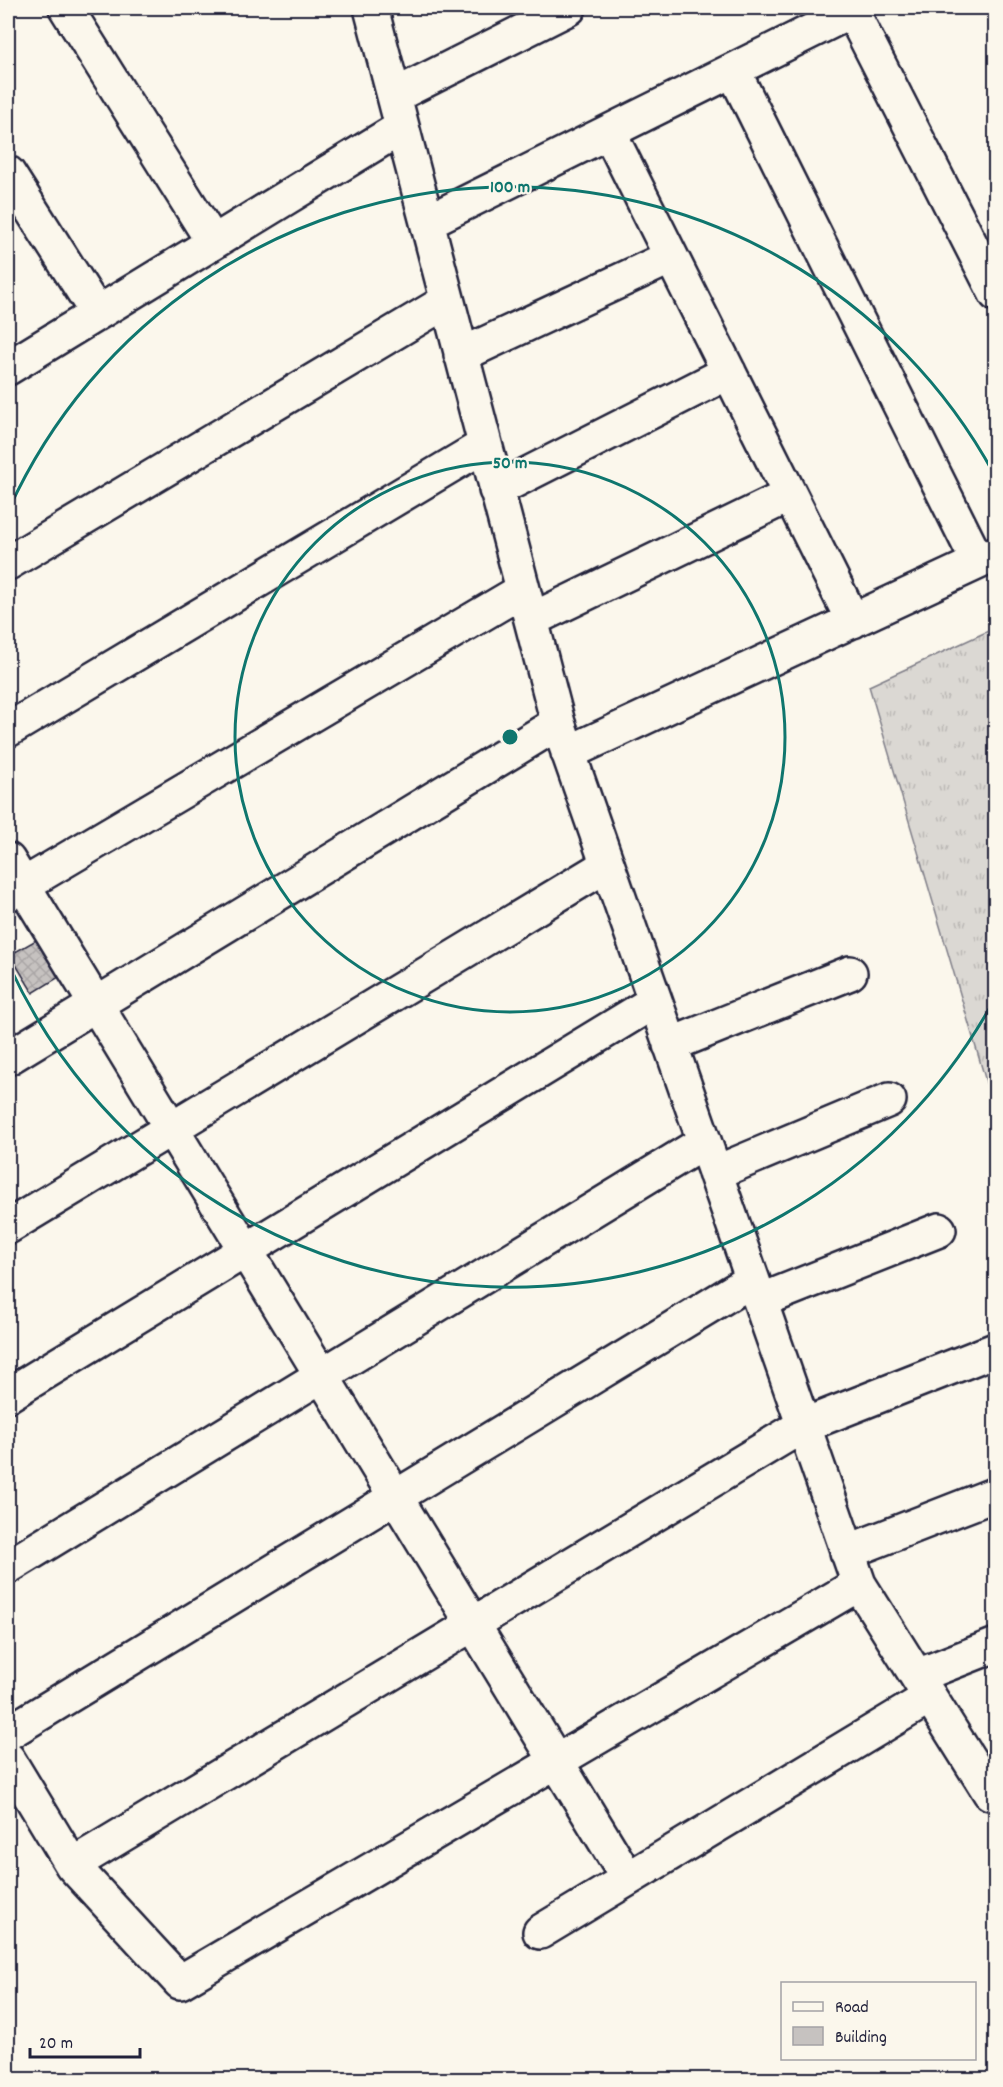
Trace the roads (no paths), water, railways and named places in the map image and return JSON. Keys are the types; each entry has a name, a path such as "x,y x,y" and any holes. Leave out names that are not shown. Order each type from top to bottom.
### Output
{"street":[{"path":"66,8 213,242"},
{"path":"371,8 563,738 802,1426 859,1584 990,1793 996,1791"},
{"path":"394,96 569,8"},
{"path":"427,222 855,9 996,294"},
{"path":"8,1058 95,1004 563,738 853,621 987,558 733,70"},
{"path":"8,368 402,127"},
{"path":"609,132 853,621"},
{"path":"8,173 97,313"},
{"path":"461,355 671,257"},
{"path":"8,563 447,301"},
{"path":"496,490 729,372"},
{"path":"8,730 485,445"},
{"path":"628,1879 95,1004 13,879 527,605 790,495"},
{"path":"8,1227 607,865"},
{"path":"670,1045 850,973"},
{"path":"8,1395 655,1001"},
{"path":"715,1173 888,1100"},
{"path":"8,1567 704,1142"},
{"path":"8,1733 395,1497 756,1290 939,1230"},
{"path":"72,1865 802,1426 995,1350"},
{"path":"847,1552 996,1494"},
{"path":"8,1759 72,1865 180,1982 859,1584"},
{"path":"540,1932 628,1879 923,1687 996,1645"}]}
